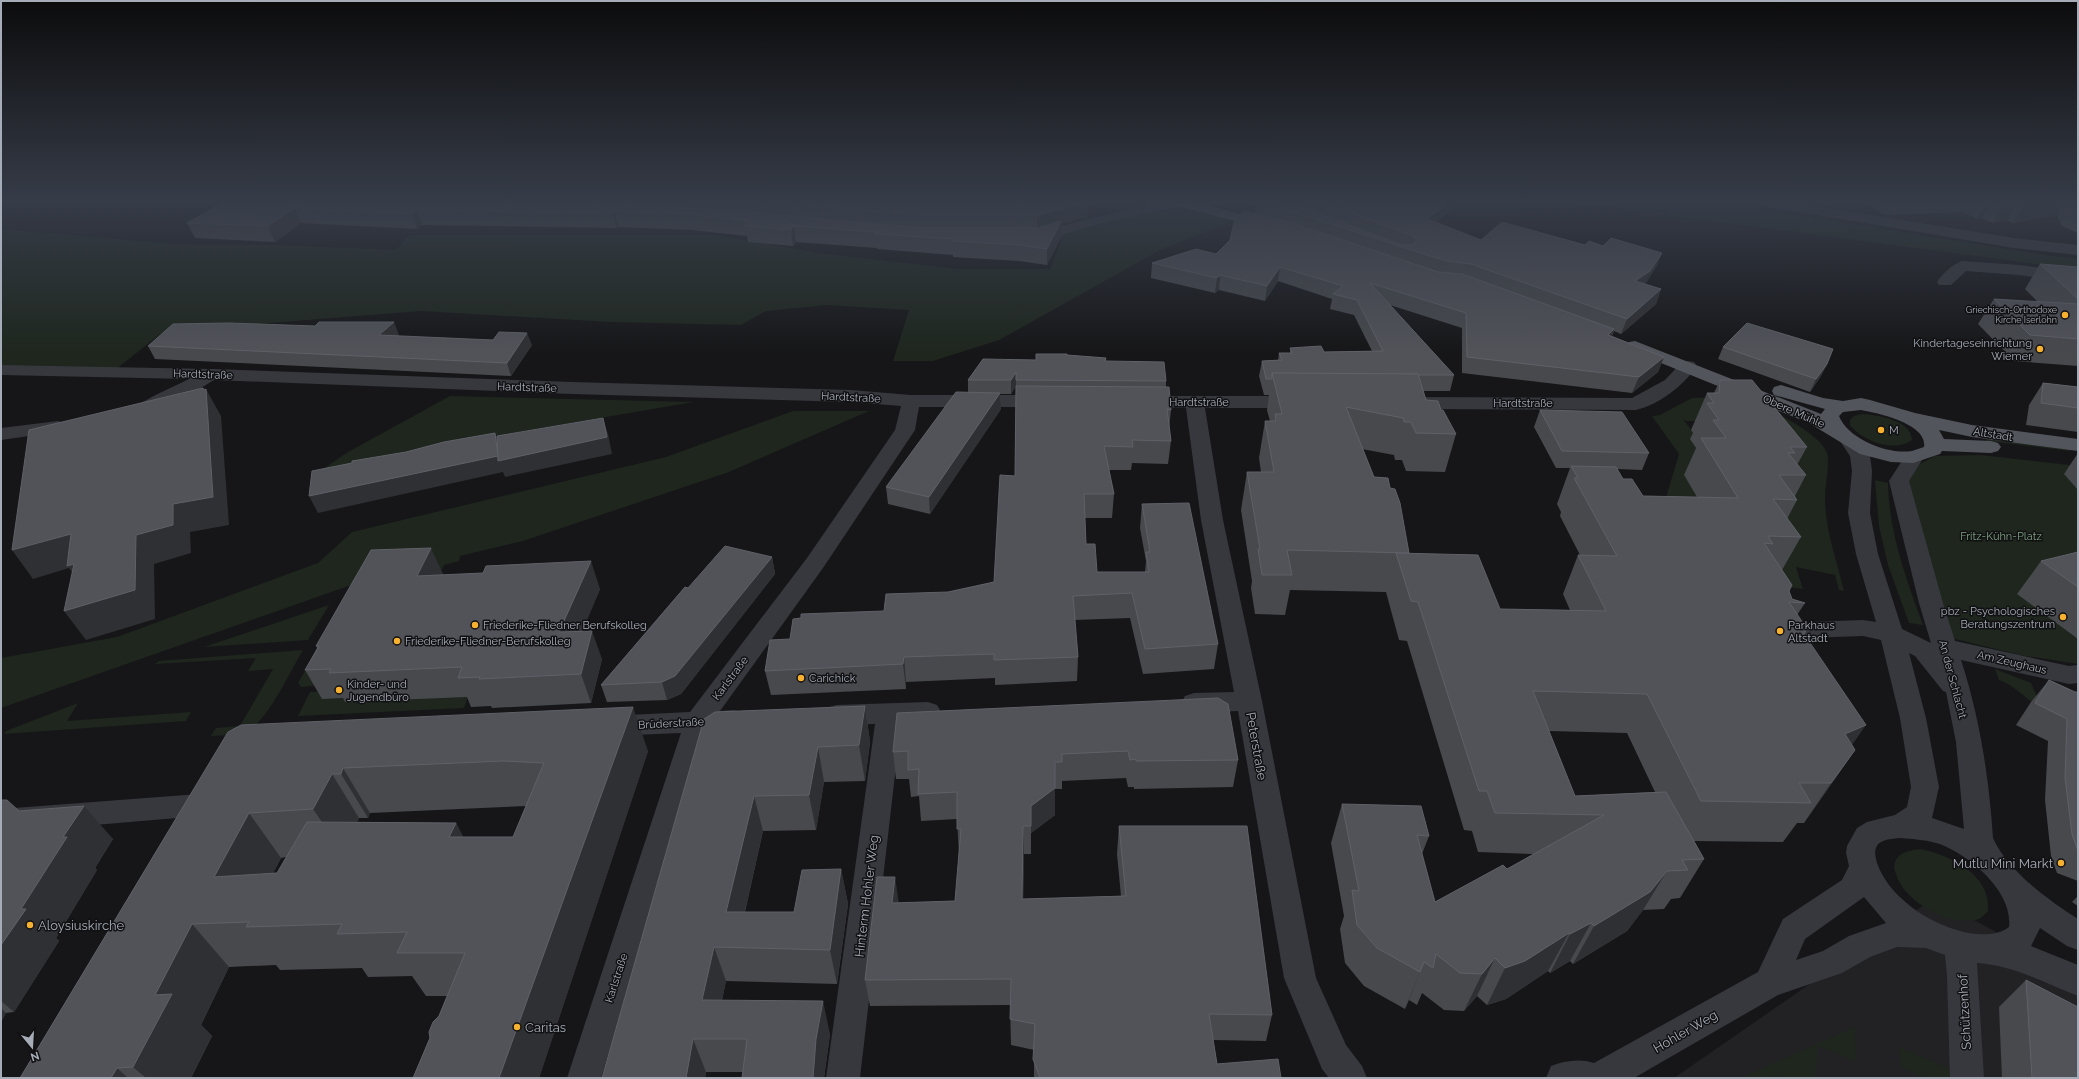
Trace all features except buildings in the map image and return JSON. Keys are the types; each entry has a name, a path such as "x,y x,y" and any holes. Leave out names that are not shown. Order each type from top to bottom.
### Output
{"main road":[{"name":"Obere Mühle","path":"1622,342 1688,366 1816,419 1842,435 1882,454 1914,457"},
{"name":"Obere Mühle","path":"1688,366 1743,378 1821,403 1841,406 1856,404 1874,406 1910,418"},
{"path":"1841,406 1833,410 1829,416 1830,424 1842,435"},
{"path":"1910,418 1928,430 1935,440 1935,446 1928,453 1914,457"},
{"name":"Altstadt","path":"1910,418 1972,431 2078,445"},
{"name":"Altstadt","path":"1935,446 1981,446 2078,457"}],"street":[{"path":"1945,282 1962,266 2019,270 2078,278"},
{"name":"Hardtstraße","path":"1396,403 1636,404 1668,386 1683,374 1688,366"},
{"name":"Hardtstraße","path":"1,370 211,374 572,388 852,396 911,401 1061,402"},
{"path":"129,412 174,395 211,374"},
{"name":"Karlstraße","path":"584,1078 698,721 815,564 905,430 911,401"},
{"name":"Hardtstraße","path":"1124,402 1318,403"},
{"name":"Peterstraße","path":"1195,402 1212,520 1249,701 1300,978 1334,1057 1350,1078"},
{"path":"1,434 75,424"},
{"path":"1842,435 1860,456 1862,471 1859,513 1867,554 1892,634 1913,718 1925,787 1920,814 1900,826 1872,833 1864,840 1860,850 1862,869 1871,887 1890,908 1928,934 2037,962 2078,981"},
{"name":"An der Schlacht","path":"1914,457 1899,481 1911,533 1959,692 1976,797 1979,838 1988,860"},
{"path":"1780,631 1863,628 1892,634 1924,650 1959,692"},
{"name":"Am Zeughaus","path":"1945,648 2068,675 2078,674"},
{"path":"1169,704 1249,701"},
{"path":"810,716 953,711"},
{"name":"Hinterm Hohler Weg","path":"843,1078 889,713"},
{"name":"Brüderstraße","path":"587,727 754,719"},
{"path":"1,821 225,793 203,831"},
{"path":"1900,826 1932,829 1971,847 1988,860 2004,875 2014,888 2048,917 2078,936"},
{"path":"1769,982 1794,929 1853,889 1862,869"},
{"path":"1974,947 2004,946 2015,941 2023,933 2026,922 2024,909 2014,888"},
{"name":"Hohler Weg","path":"1601,1078 1769,982 1831,963 1860,946 1897,933 1928,934"},
{"name":"Schützenhof","path":"1967,1078 1963,976 1974,947"},
{"path":"1563,1078 1588,1078"}],"shaded area":[{"path":"1934,898 2078,977 2078,1078 1674,1078"}],"green space":[{"path":"1,253 821,253 958,269 1050,269 1056,253 1154,253 999,340 933,361 893,361 909,310 827,305 766,311 741,325 611,322 421,311 205,328 160,334 114,371 1,368"},
{"path":"1956,253 2034,253 2078,259 2078,280 2044,265"},
{"path":"450,396 694,402 489,437 320,471 348,452"},
{"path":"1717,397 1741,399 1762,406 1802,428 1822,445 1828,458 1825,498 1827,521 1844,591 1839,590 1835,575 1796,567 1803,589 1753,582 1702,421 1686,421 1683,419 1698,439 1691,440 1696,448 1710,506 1665,501 1679,454 1652,416 1660,415 1692,398"},
{"path":"793,411 869,411 729,472 523,541 460,556 459,561 444,565 438,577 322,685 301,687 298,683 354,584 1,708 1,658 117,637 318,563 352,532 666,457"},
{"path":"1862,414 1885,417 1900,423 1910,433 1912,440 1905,444 1888,445 1862,436 1850,425 1850,420 1854,416"},
{"path":"1984,437 2070,449 2071,451 1987,441"},
{"name":"Fritz-Kühn-Platz","path":"1980,455 2078,466 2078,664 2020,655 1947,637 1904,485 1910,469 1935,456"},
{"path":"1875,480 1888,483 1889,502 1895,538 1905,573 1923,625 1909,623 1888,565 1879,526"},
{"path":"329,605 308,640 204,647"},
{"path":"303,650 265,715 250,729 231,735 211,736 216,728 240,726 273,669 248,671 256,658 155,664 159,661"},
{"path":"1995,669 2031,683 2042,708 2011,686 1999,680"},
{"path":"326,691 347,698 468,697 464,708 298,716 310,692"},
{"path":"78,703 67,721 191,712 186,721 4,734 6,731"},
{"path":"1921,849 1933,852 1957,862 1976,877 1983,887 1987,898 1988,911 1982,917 1968,921 1955,920 1930,910 1918,903 1908,894 1896,874 1894,868 1896,859 1903,853"},
{"path":"1855,1027 1856,1061 1818,1046 1815,1078 1783,1078 1776,1075 1775,1078 1740,1078"},
{"path":"1899,1047 1955,1071 1955,1078 1925,1078 1901,1067"}],"place":[{"name":"Griechisch-Orthodoxe Kirche Iserlohn","path":"2065,315"},
{"name":"Kindertageseinrichtung Wiemer","path":"2040,349"},
{"name":"M","path":"1881,430"},
{"name":"pbz - Psychologisches Beratungszentrum","path":"2063,617"},
{"name":"Friederike-Fliedner Berufskolleg","path":"475,625"},
{"name":"Parkhaus Altstadt","path":"1780,631"},
{"name":"Friederike-Fliedner-Berufskolleg","path":"397,641"},
{"name":"Carichick","path":"801,678"},
{"name":"Kinder- und Jugendbüro","path":"339,690"},
{"name":"Mutlu Mini Markt","path":"2061,863"},
{"name":"Aloysiuskirche","path":"30,925"},
{"name":"Caritas","path":"517,1027"}]}
